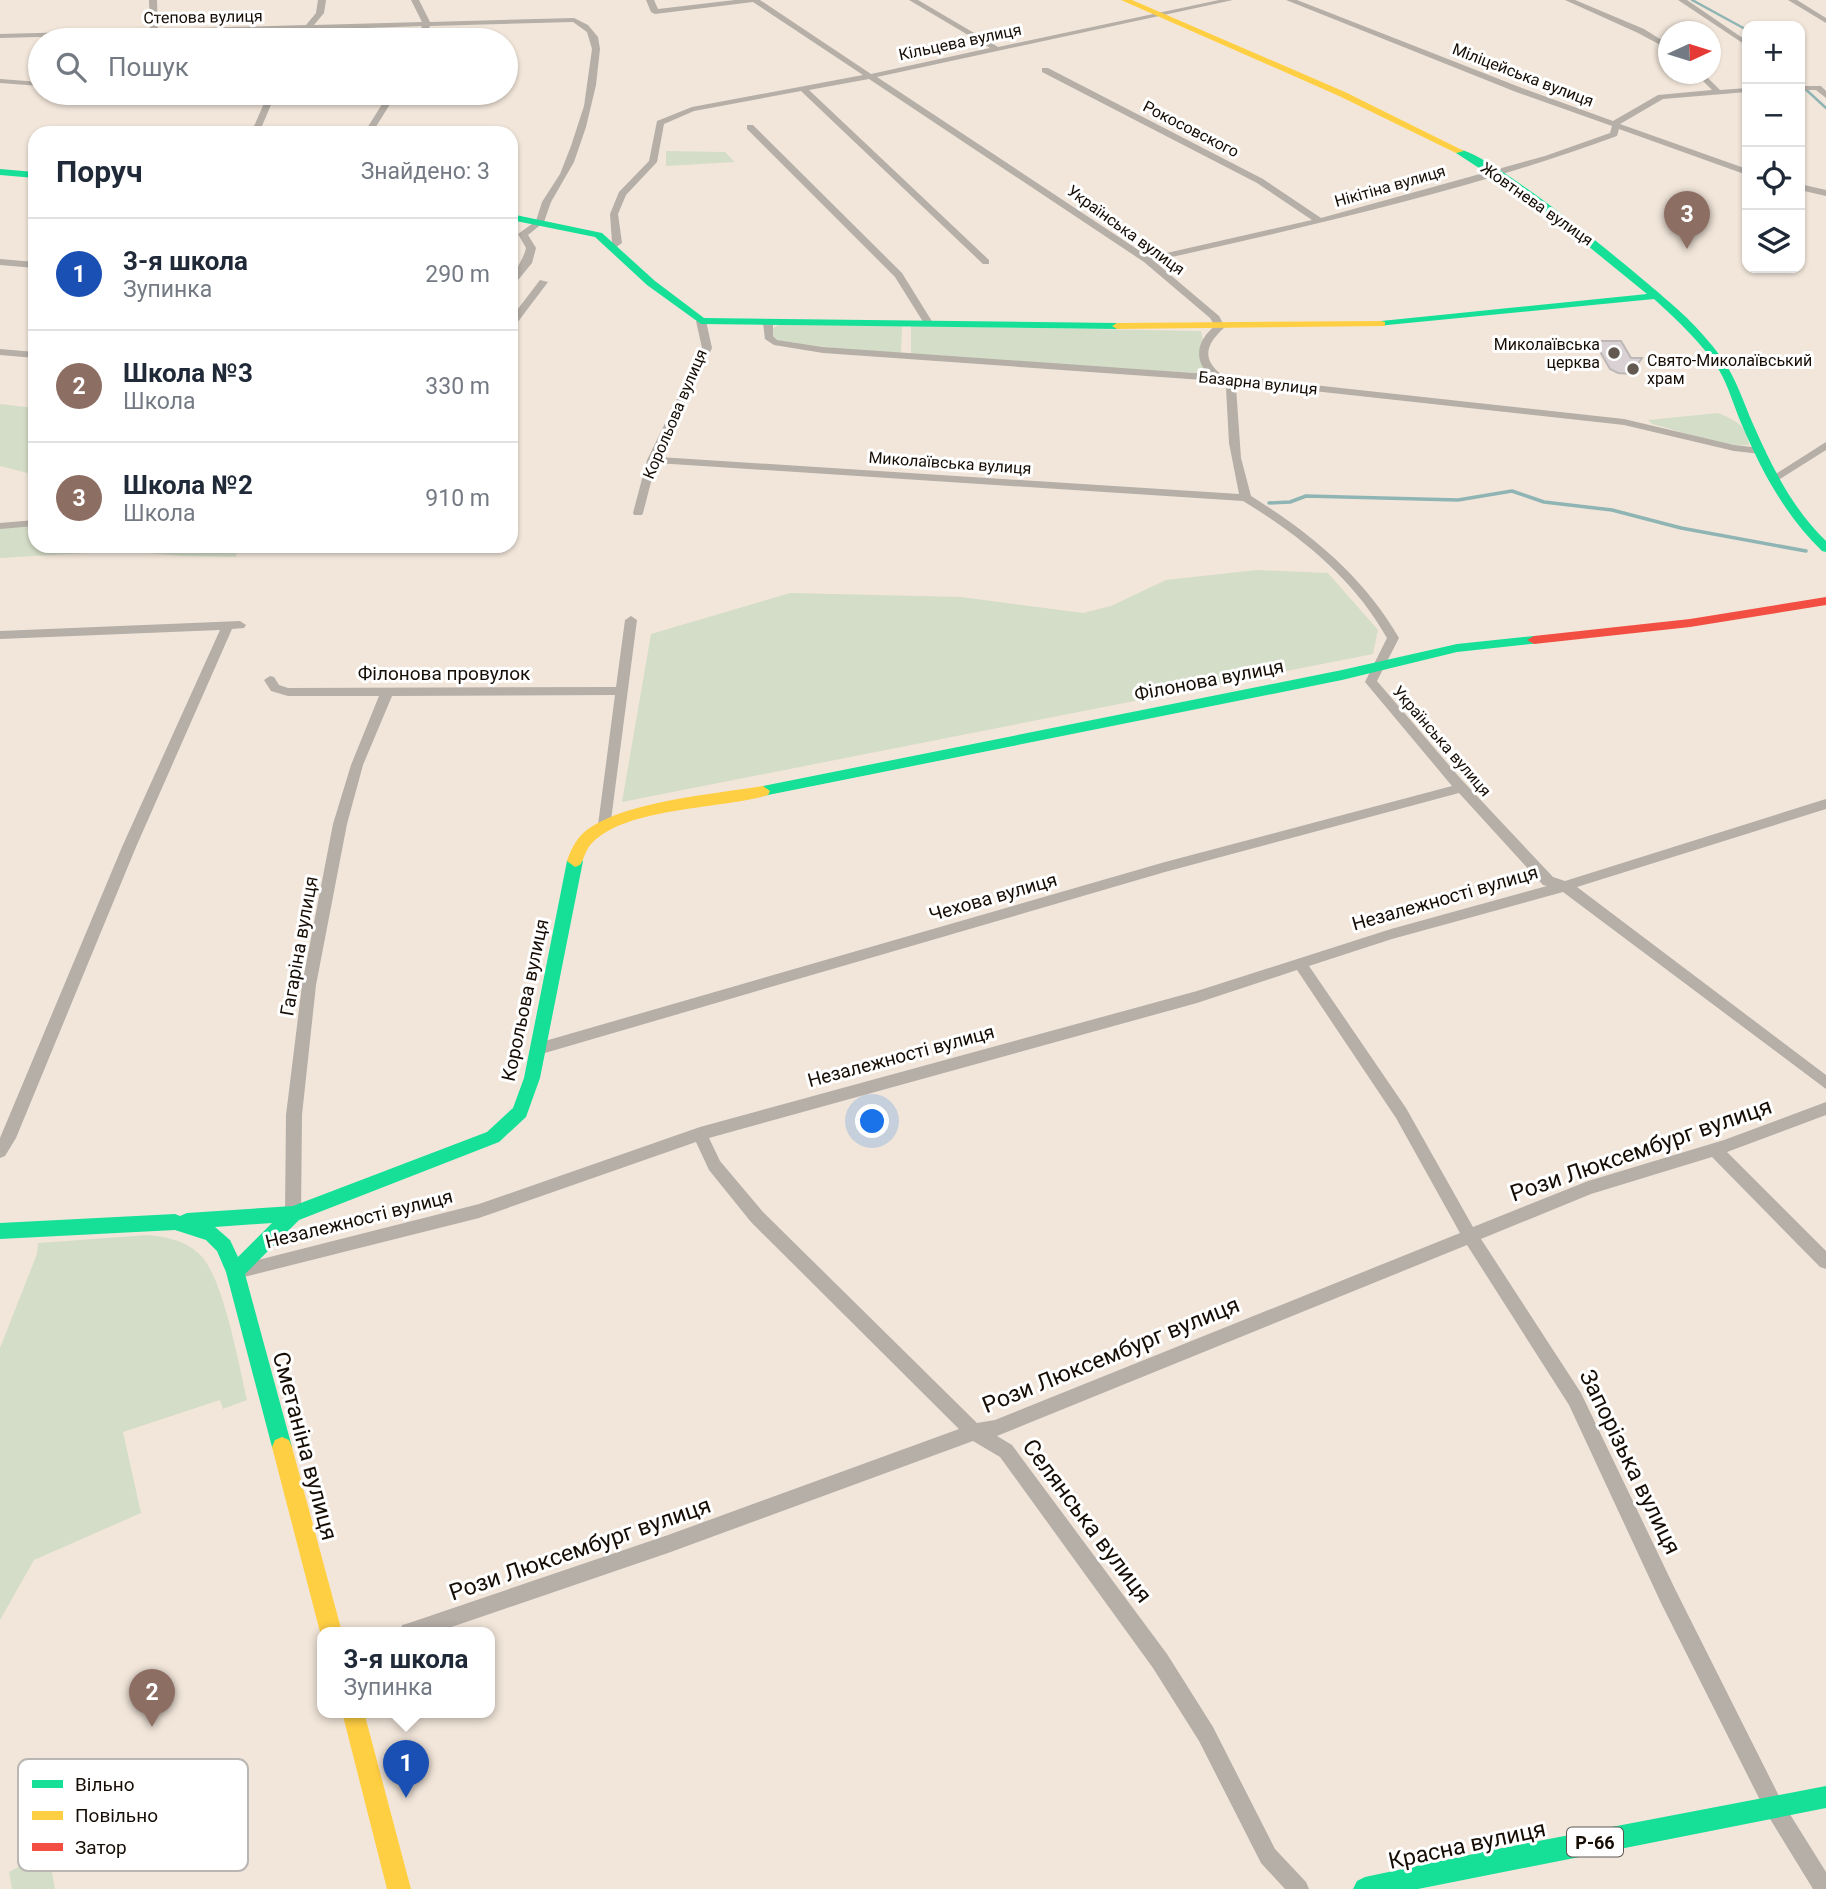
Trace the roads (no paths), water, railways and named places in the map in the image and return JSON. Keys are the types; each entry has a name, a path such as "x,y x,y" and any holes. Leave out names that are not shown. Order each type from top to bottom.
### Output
{"main road":[{"name":"Жовтнева вулиця","path":"1125,0 1442,142 1493,171 1597,246 1700,339 1720,364 1794,518 1826,548"},
{"path":"0,160 28,163"},
{"path":"0,172 28,174"},
{"name":"Корольова вулиця","path":"518,218 598,234 652,283 701,321"},
{"path":"701,321 1220,327 1390,324 1655,296"},
{"name":"Філонова вулиця","path":"605,825 640,815 1342,675 1457,648 1690,623 1826,601"},
{"name":"Корольова вулиця","path":"235,1272 293,1214 493,1137 520,1112 532,1077 577,852 591,834 605,825"},
{"path":"0,1231 293,1214"},
{"path":"175,1222 212,1234 224,1245 235,1272"},
{"name":"Сметаніна вулиця","path":"235,1272 330,1627"},
{"path":"355,1718 399,1889"},
{"name":"Красна вулиця","path":"1365,1889 1497,1860 1826,1797"}],"street":[{"path":"153,0 154,28"},
{"path":"304,28 316,23 320,16 322,0"},
{"path":"415,0 427,24 425,28"},
{"path":"650,0 655,12 754,0"},
{"name":"Українська вулиця","path":"754,0 1146,260 1214,316 1220,327"},
{"path":"913,0 996,49"},
{"name":"Кільцева вулиця","path":"612,246 617,243 618,238 614,214 622,194 653,162 660,123 696,108 871,76 1229,0"},
{"name":"Міліцейська вулиця","path":"1290,0 1617,126 1742,170"},
{"path":"1569,0 1658,41"},
{"path":"1682,0 1742,41"},
{"path":"1792,0 1826,21"},
{"name":"Степова вулиця","path":"304,28 574,20 588,27 595,39 595,77 565,173 543,204 540,222"},
{"name":"Степова вулиця","path":"0,36 28,35"},
{"name":"Рокосовского","path":"1045,71 1260,181 1319,221"},
{"path":"0,82 28,83"},
{"path":"1710,84 1717,91"},
{"path":"802,88 986,262"},
{"path":"1805,88 1818,88 1826,96"},
{"name":"Нікітіна вулиця","path":"1146,260 1319,221 1580,148 1614,134 1617,121 1651,100 1742,90"},
{"path":"258,126 266,105"},
{"path":"372,126 386,105"},
{"path":"750,127 899,275 928,323"},
{"path":"1805,188 1826,193"},
{"path":"518,274 527,263 531,248 523,234 540,222"},
{"path":"0,262 28,264"},
{"path":"518,316 543,282"},
{"name":"Корольова вулиця","path":"638,513 652,460 707,348 701,321"},
{"name":"Базарна вулиця","path":"768,323 768,337 774,342 823,350 1223,378 1624,422 1734,448 1761,451"},
{"path":"1220,327 1209,333 1205,341 1204,356 1208,367 1231,387 1231,413 1241,485 1246,498"},
{"path":"0,352 28,354"},
{"path":"1773,479 1826,445"},
{"name":"Миколаївська вулиця","path":"652,460 1246,498"},
{"name":"Українська вулиця","path":"1246,498 1335,562 1386,624 1393,638 1371,682 1461,788 1548,881 1565,886 1826,1083"},
{"path":"0,526 28,524"},
{"path":"605,825 631,620"},
{"path":"0,635 234,626 130,847 8,1138 0,1151"},
{"name":"Філонова провулок","path":"270,680 275,688 288,692 622,691"},
{"name":"Гагаріна вулиця","path":"293,1214 294,1115 309,985 340,824 357,765 387,692"},
{"name":"Чехова вулиця","path":"538,1049 1165,867 1461,788"},
{"name":"Незалежності вулиця","path":"235,1272 479,1211 700,1134 1197,998 1416,926 1565,886 1826,804"},
{"name":"Запорізька вулиця","path":"1300,964 1401,1113 1470,1236 1575,1399 1669,1598 1774,1807 1825,1889"},
{"name":"Рози Люксембург вулиця","path":"424,1627 668,1544 974,1432 1008,1423 1588,1188 1714,1150 1826,1108"},
{"name":"Селянська вулиця","path":"700,1134 714,1165 757,1217 974,1432 1006,1451 1160,1661 1206,1734 1268,1856 1299,1889"},
{"path":"1714,1150 1826,1262"}],"waterway":[{"path":"1692,0 1742,27"},
{"path":"1805,89 1826,108"},
{"path":"1269,503 1290,502 1306,496 1458,500 1512,491 1544,502 1612,510 1681,528 1806,551"}],"place":[{"name":"Школа №2","path":"1687,249"},
{"name":"Миколаївська церква","path":"1614,353"},
{"name":"Свято-Миколаївський храм","path":"1633,369"},
{"name":"Школа №3","path":"152,1727"},
{"name":"3-я школа","path":"406,1798"}]}
